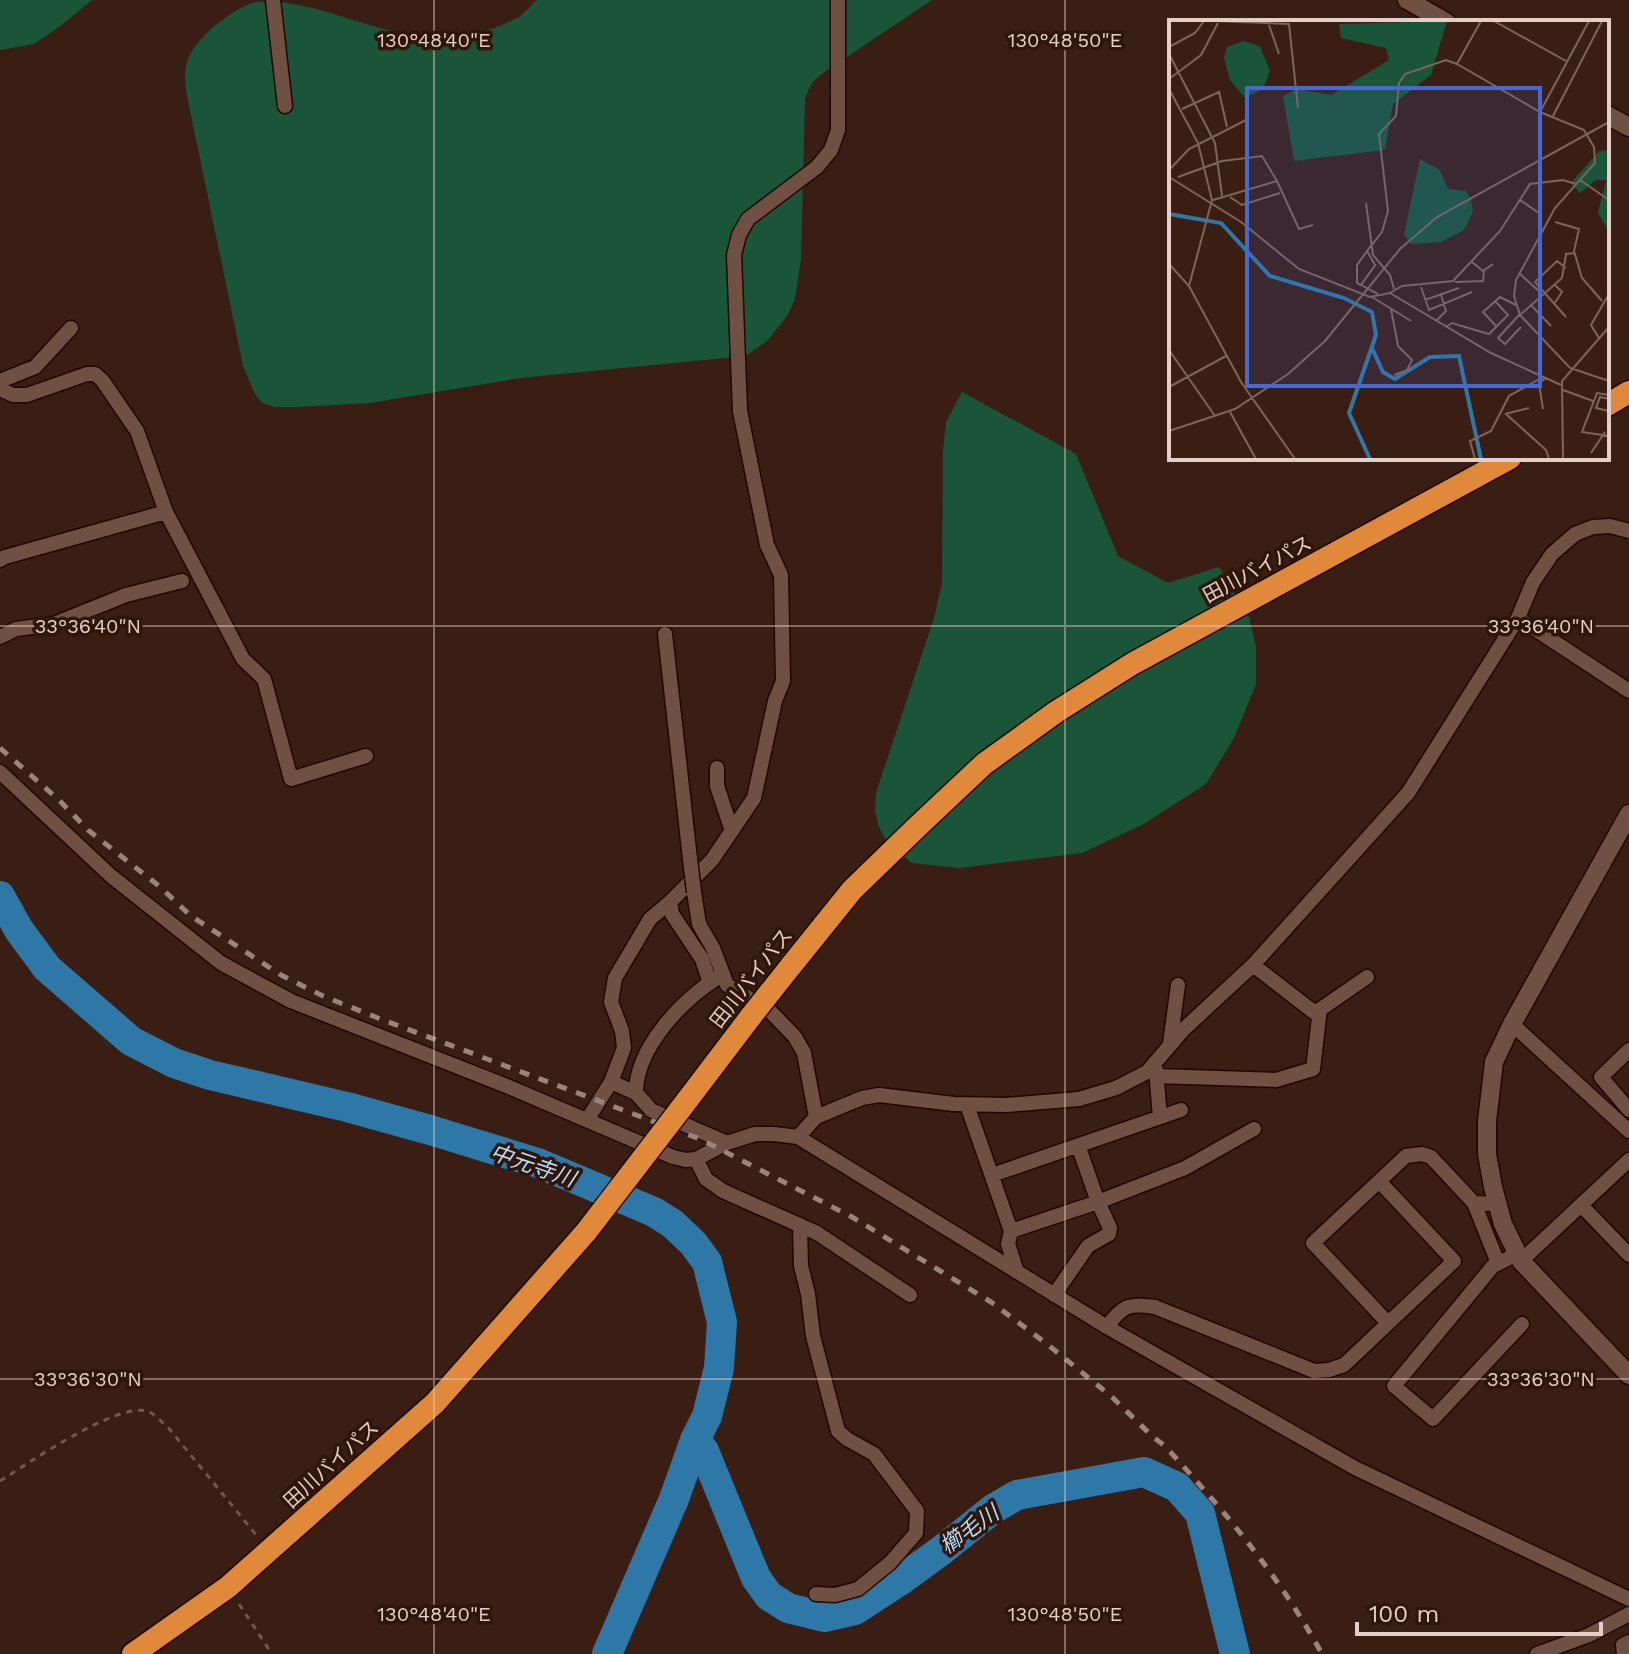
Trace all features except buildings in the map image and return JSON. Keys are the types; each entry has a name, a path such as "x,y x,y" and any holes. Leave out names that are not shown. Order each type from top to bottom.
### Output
{"highway":[{"path":"1609,404 1629,392"},
{"name":"田川バイパス","path":"133,1654 228,1587 435,1403 586,1232 852,890 984,764 1056,712 1132,664 1506,460"}],"street":[{"path":"273,0 285,106"},
{"path":"587,1120 611,1082 624,1048 622,1031 611,1002 615,978 650,919 712,860 754,798 775,701 783,681 781,575 767,545 740,411 734,255 739,235 748,219 817,167 831,150 838,130 838,0"},
{"path":"1407,0 1442,20"},
{"path":"1609,116 1629,127"},
{"path":"0,381 35,367 71,328"},
{"path":"0,389 13,395 27,395 87,374 95,374 102,380 137,431 166,512 243,659 264,679 291,779 366,756"},
{"path":"0,560 166,512"},
{"path":"1160,1117 1156,1069 1170,1045 1253,965 1408,793 1518,618 1533,582 1552,554 1575,534 1593,527 1610,526 1629,531"},
{"path":"0,637 16,629 54,624 126,595 182,581"},
{"path":"1518,618 1629,691"},
{"path":"665,634 699,924 713,948 727,985 770,1011 795,1037 804,1053 816,1117"},
{"path":"717,768 717,786 732,831"},
{"path":"0,772 111,876 221,963 291,1001 509,1087 673,1157 696,1159 727,1143 755,1134 798,1137 1107,1327 1355,1468 1629,1599"},
{"path":"1629,814 1494,1062 1489,1094 1487,1154 1503,1224 1519,1258 1629,1375"},
{"path":"670,902 672,914 702,959 710,983"},
{"path":"1253,965 1315,1013 1367,977"},
{"path":"636,1093 636,1077 648,1051 671,1017 699,990 723,974"},
{"path":"1170,1045 1178,985"},
{"path":"798,1137 816,1117 862,1098 879,1095 967,1105 1079,1099 1116,1088 1156,1069 1276,1080 1313,1069 1320,1009"},
{"path":"1512,1024 1629,1131"},
{"path":"1629,1050 1601,1077 1629,1110"},
{"path":"611,1082 636,1093 651,1110 727,1143"},
{"path":"967,1105 1011,1231 1008,1244 1017,1272"},
{"path":"992,1175 1181,1110"},
{"path":"1011,1231 1185,1168 1254,1129"},
{"path":"1054,1295 1088,1246 1109,1234 1110,1228 1078,1145"},
{"path":"1388,1323 1313,1243 1406,1156 1422,1154 1431,1157 1474,1203 1498,1263"},
{"path":"696,1159 706,1179 723,1191 817,1233 910,1295"},
{"path":"1522,1324 1433,1419 1394,1386 1493,1266 1519,1258 1629,1160"},
{"path":"1107,1327 1119,1311 1128,1306 1155,1307 1314,1371 1344,1365 1454,1261 1379,1181"},
{"path":"1474,1203 1498,1204"},
{"path":"1581,1205 1629,1255"},
{"path":"800,1225 801,1266 813,1336 838,1431 874,1454 917,1511 916,1533 890,1563 858,1589 835,1595 816,1594"},
{"path":"1537,1654 1589,1635 1629,1614"},
{"path":"1624,1654 1623,1645 1629,1642"}],"path":[{"path":"0,1481 73,1436 114,1416 130,1411 149,1412 167,1426 269,1552"},
{"path":"228,1587 272,1654"}],"green space":[{"path":"0,0 92,0 34,44 0,50"},
{"path":"537,0 932,0 811,84 805,98 801,259 795,299 787,316 768,340 746,356 520,378 370,403 274,407 262,403 243,366 186,91 186,65 192,52 219,23 237,10 256,2 299,5 391,31 452,38 472,35 519,17"},
{"path":"962,392 1076,454 1118,556 1168,583 1219,567 1249,617 1256,647 1256,684 1234,738 1206,784 1142,825 1082,853 959,868 912,863 885,838 878,825 876,793 934,618 942,583 943,450 946,422"}],"waterway":[{"name":"中元寺川","path":"0,896 19,930 47,968 131,1041 174,1063 210,1075 347,1107 538,1163 654,1212 673,1224 693,1243 707,1262 722,1322 719,1368 707,1416 607,1654"},
{"name":"櫛毛川","path":"695,1440 704,1451 756,1578 769,1596 788,1608 824,1617 855,1610 942,1550 993,1509 1017,1495 1144,1472 1177,1487 1200,1513 1235,1654"}],"railway":[{"path":"0,748 88,830 159,886 191,916 281,975 378,1018 700,1139 852,1217 991,1302 1112,1397 1165,1446 1250,1545 1288,1597 1322,1654"}]}
